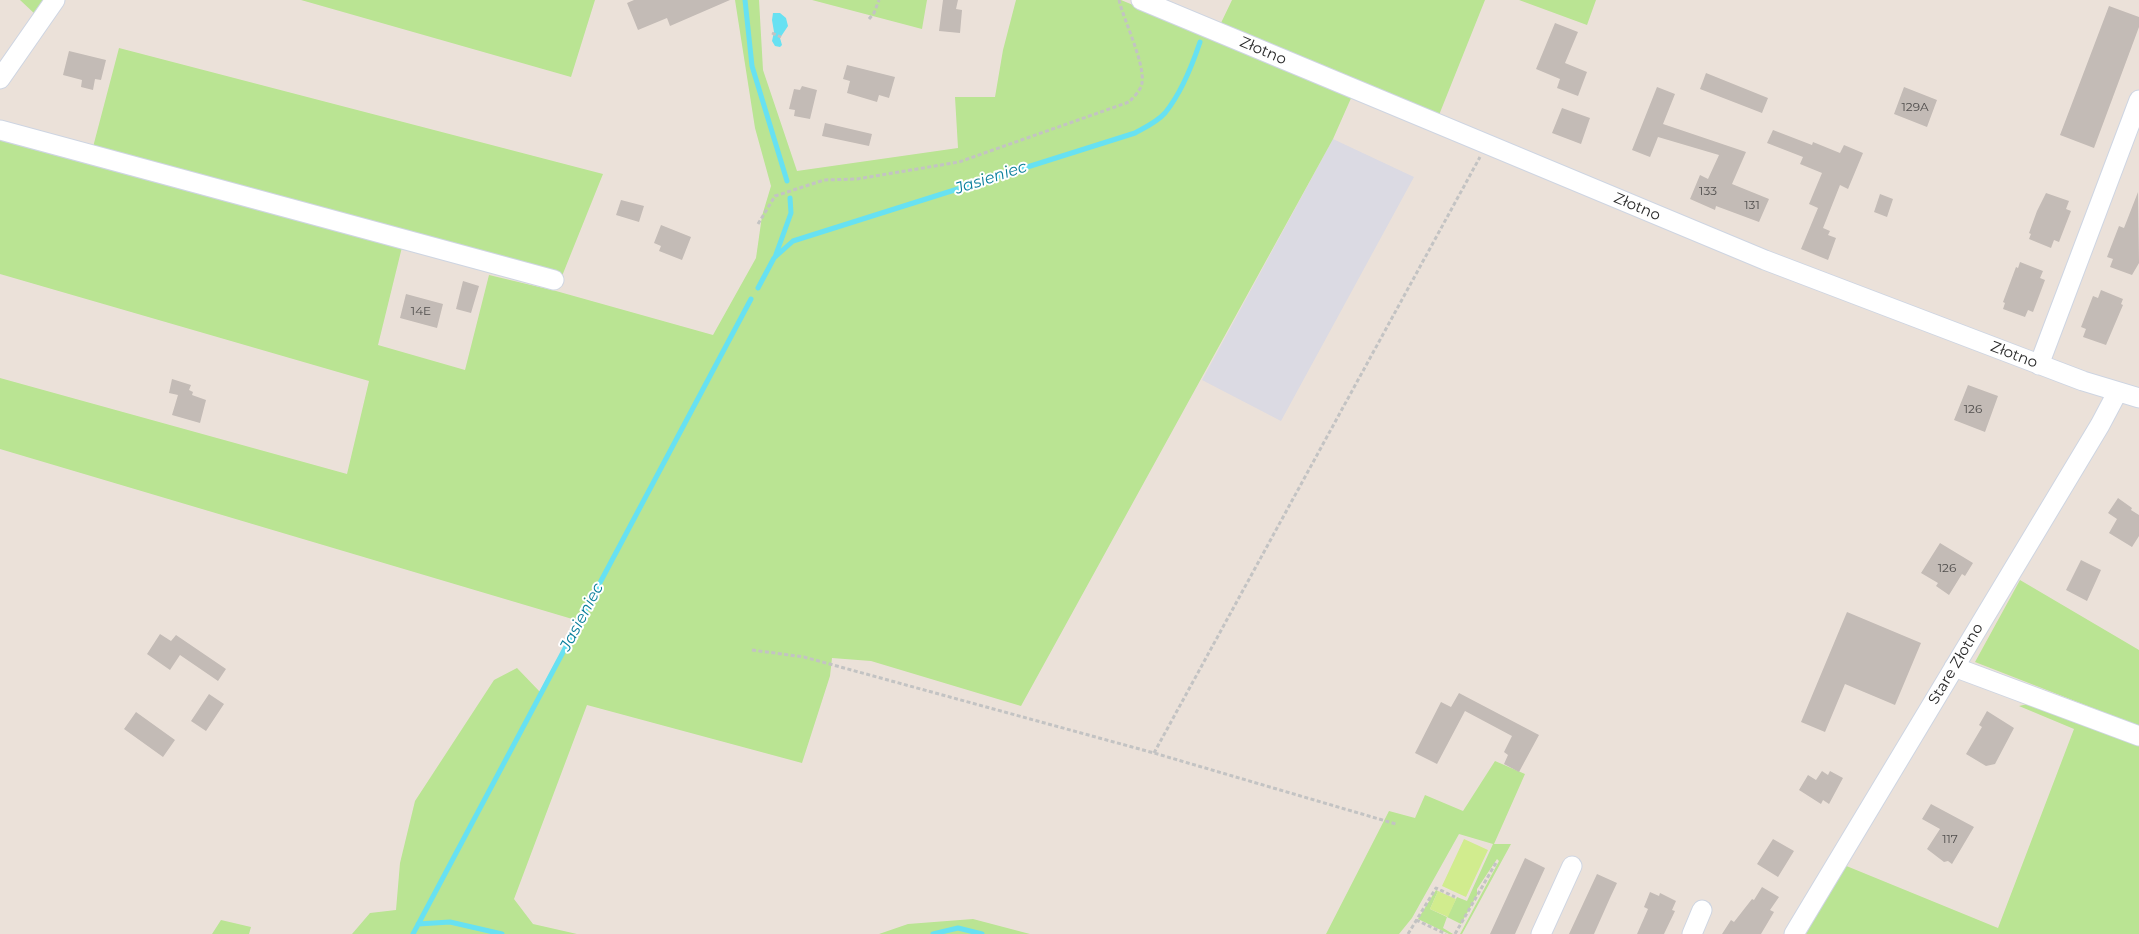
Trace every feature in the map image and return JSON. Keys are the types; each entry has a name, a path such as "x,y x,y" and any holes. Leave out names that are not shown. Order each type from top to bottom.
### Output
{"street":[{"path":"0,80 55,0"},
{"name":"Złotno","path":"1142,0 1765,260 2039,365 2117,393 2139,398"},
{"path":"2039,365 2139,100"},
{"path":"0,130 554,280"},
{"name":"Stare Złotno","path":"1794,934 2100,425 2117,393"},
{"path":"1954,667 2139,736"},
{"path":"1541,934 1572,866"},
{"path":"1692,934 1702,910"}],"path":[{"path":"869,19 874,13 879,0"},
{"path":"758,224 775,196 824,180 857,180 960,162 1129,102 1136,94 1142,82 1133,40 1119,0"},
{"path":"772,33 781,37"},
{"path":"1154,753 1487,144"},
{"path":"752,650 804,657 1154,753 1396,824"},
{"path":"1455,934 1497,860"},
{"path":"1408,934 1436,888 1456,897"},
{"path":"1416,920 1446,934"}],"shaded area":[{"path":"1333,139 1414,177 1281,421 1202,380"}],"green space":[{"path":"20,0 46,0 36,15"},
{"path":"301,0 595,0 571,77"},
{"path":"735,0 759,0 763,70 797,171 958,148 955,97 995,97 1003,50 1016,0 1121,0 1352,96 1333,139 1021,706 871,661 832,658 830,676 802,763 587,705 514,899 533,924 577,934 352,934 370,913 396,910 400,863 415,801 494,680 517,668 541,693 579,621 0,449 0,378 347,474 369,381 0,274 0,130 93,147 119,48 603,174 560,281 404,239 378,345 465,370 489,275 556,291 713,335 756,258 762,216 771,186 755,128"},
{"path":"812,0 927,0 922,29"},
{"path":"1232,0 1485,0 1439,115 1220,25"},
{"path":"1519,0 1596,0 1587,25"},
{"path":"2020,580 2139,650 2139,726 1975,662"},
{"path":"2032,703 2139,741 2139,934 1806,934 1844,865 1998,928 2074,729 2019,706"},
{"path":"1495,761 1525,774 1494,844 1511,844 1462,934 1460,934 1499,861 1497,859 1477,889 1477,895 1461,924 1447,917 1457,897 1467,901 1493,844 1459,834 1412,918 1399,934 1326,934 1389,811 1415,818 1425,795 1463,811"},
{"path":"1464,839 1488,850 1466,897 1442,886"},
{"path":"1436,890 1438,891 1430,909 1447,917 1443,928 1453,934 1449,934 1418,919"},
{"path":"1438,891 1456,899 1448,917 1430,909"},
{"path":"973,919 1030,934 879,934 908,924"},
{"path":"221,920 251,927 249,934 212,934"}],"water":[{"path":"773,13 780,13 786,18 788,26 780,38 782,45 780,47 775,46 772,41 774,32"}],"building":[{"path":"634,0 730,0 670,26 667,18 638,30 627,3"},
{"path":"943,0 958,0 956,9 962,10 960,33 939,31"},
{"path":"2109,6 2139,17 2139,27 2094,148 2060,135"},
{"path":"1555,23 1578,32 1565,63 1587,72 1578,96 1557,88 1560,79 1536,69"},
{"path":"69,51 106,60 101,80 95,79 93,90 81,87 82,80 63,75"},
{"path":"847,65 895,77 889,98 879,95 877,102 847,93 850,81 843,79"},
{"path":"1706,73 1768,98 1762,113 1700,89"},
{"path":"802,86 817,90 810,119 794,116 795,110 789,109 794,89 800,90"},
{"path":"1657,87 1675,94 1663,124 1746,152 1732,184 1769,199 1759,222 1716,206 1715,210 1690,199 1700,175 1708,179 1719,155 1658,137 1650,157 1632,150"},
{"path":"1904,87 1937,100 1927,127 1894,114"},
{"path":"1562,108 1590,118 1581,144 1552,133"},
{"path":"825,123 872,134 869,146 822,136"},
{"path":"1773,130 1812,145 1813,142 1840,153 1844,145 1863,153 1848,189 1840,185 1823,228 1830,231 1828,235 1836,238 1828,260 1801,249 1818,208 1809,204 1822,173 1800,164 1803,157 1767,143"},
{"path":"2138,192 2139,263 2132,275 2110,267 2113,259 2107,257 2119,226 2124,228"},
{"path":"2046,193 2069,201 2066,209 2071,211 2059,242 2054,240 2051,248 2029,239 2031,234 2029,233 2037,211"},
{"path":"1880,194 1893,199 1887,217 1874,212"},
{"path":"621,200 644,206 639,222 616,215"},
{"path":"661,225 691,237 682,260 659,251 661,246 654,243"},
{"path":"2020,262 2043,271 2040,278 2045,280 2033,312 2028,310 2025,317 2003,309 2005,303 2003,302 2016,267 2018,268"},
{"path":"463,281 479,286 471,313 456,309"},
{"path":"2101,290 2123,299 2121,304 2123,305 2106,345 2083,337 2086,329 2081,327 2093,296 2098,298"},
{"path":"406,294 443,304 437,328 400,318"},
{"path":"172,379 191,385 189,390 193,392 192,395 206,400 200,423 172,415 178,395 169,393"},
{"path":"1968,385 1998,396 1985,432 1954,420"},
{"path":"2118,498 2139,515 2139,536 2132,547 2109,533 2117,519 2108,513"},
{"path":"1940,543 1973,563 1965,576 1962,574 1949,595 1936,586 1938,583 1921,573"},
{"path":"2081,560 2101,570 2087,601 2066,590"},
{"path":"1847,612 1921,643 1895,705 1845,684 1825,732 1801,722"},
{"path":"160,634 171,641 176,635 226,669 218,681 180,655 170,670 147,654"},
{"path":"1459,693 1539,735 1519,772 1504,764 1508,755 1504,752 1512,736 1465,711 1437,764 1415,753 1441,702 1451,707"},
{"path":"209,694 224,704 206,731 191,721"},
{"path":"1987,711 2014,728 1995,764 1986,766 1966,754 1982,727 1979,725"},
{"path":"136,712 175,740 163,757 124,729"},
{"path":"1822,771 1828,775 1830,771 1843,778 1829,804 1823,800 1821,804 1799,790 1808,775 1816,780"},
{"path":"1931,804 1974,827 1952,864 1948,861 1944,862 1927,849 1940,829 1922,819"},
{"path":"1773,839 1794,851 1778,877 1757,864"},
{"path":"1525,858 1545,868 1515,934 1490,934"},
{"path":"1597,874 1617,883 1594,934 1569,934"},
{"path":"1762,887 1779,897 1770,910 1774,912 1761,934 1722,934 1731,920 1734,922 1752,899 1754,900"},
{"path":"1650,892 1659,896 1660,893 1676,901 1672,910 1675,911 1664,934 1637,934 1648,909 1644,907"}],"waterway":[{"path":"745,0 752,66 787,181"},
{"name":"Jasieniec","path":"758,288 774,258 793,241 1135,133 1165,113 1181,88 1200,42"},
{"path":"775,257 791,213 790,198"},
{"name":"Jasieniec","path":"413,934 751,299"},
{"path":"418,924 450,922 502,934"},
{"path":"933,934 958,928 982,934"}]}
